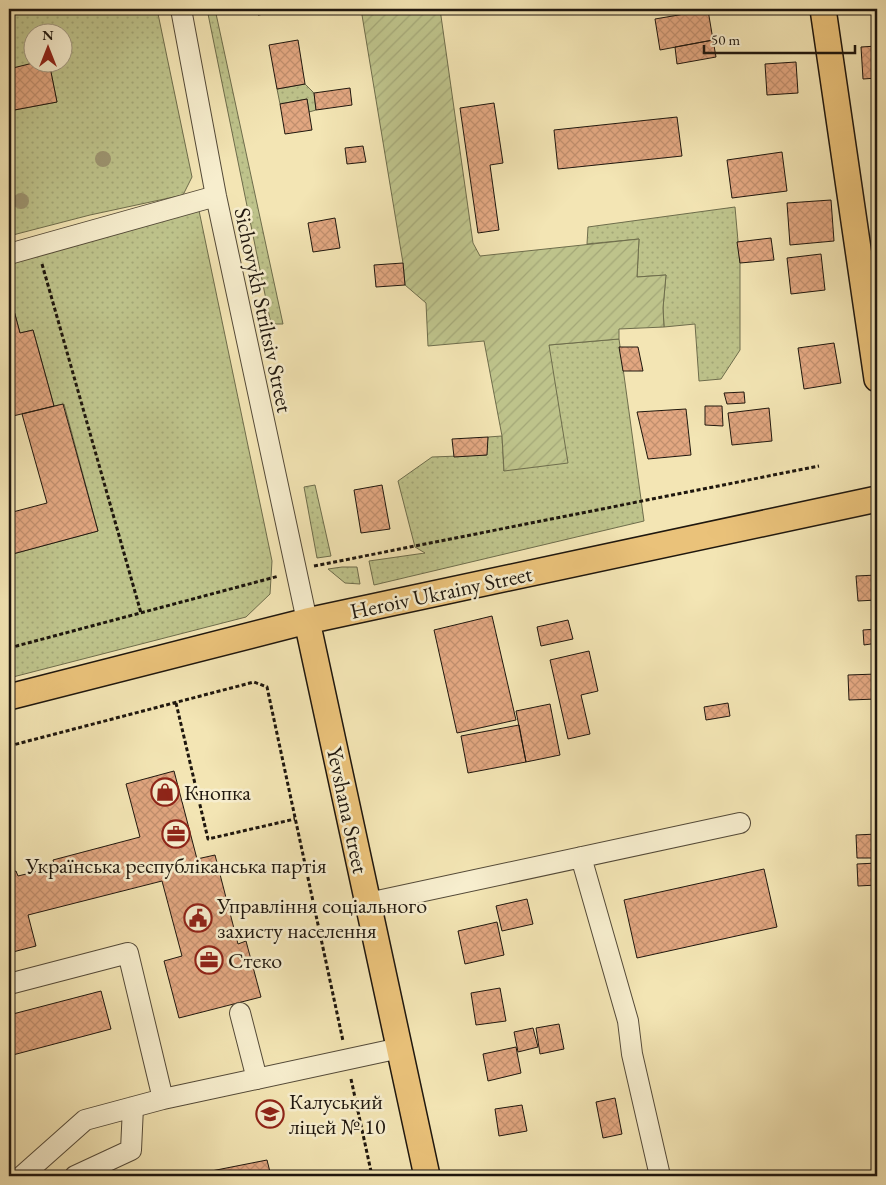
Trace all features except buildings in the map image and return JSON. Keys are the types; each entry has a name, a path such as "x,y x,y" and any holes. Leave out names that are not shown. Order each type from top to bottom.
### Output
{"main road":[{"path":"823,9 875,343 877,380"},
{"name":"Heroiv Ukrainy Street","path":"9,698 307,621 877,499"},
{"name":"Yevshana Street","path":"307,621 427,1176"}],"street":[{"name":"Sichovykh Striltsiv Street","path":"181,9 216,196 307,621"},
{"path":"9,254 216,196"},
{"path":"368,902 740,823"},
{"path":"581,857 628,1021 632,1054 660,1176"},
{"path":"9,984 128,953 163,1099"},
{"path":"240,1013 257,1079"},
{"path":"22,1176 85,1120 163,1099 400,1048"},
{"path":"75,1176 131,1150 133,1107"}],"path":[{"path":"37,246 141,613"},
{"path":"9,648 327,562 819,466"},
{"path":"9,746 254,682 267,687 372,1176"},
{"path":"176,703 208,839 295,819"}],"green space":[{"path":"9,9 157,9 192,177 183,195 90,215 9,236 9,111 57,102 51,72 72,72 72,22 22,22 22,66 9,69"},
{"path":"207,9 215,9 283,324 271,324"},
{"path":"361,9 440,9 473,243 480,256 639,239 637,277 666,275 663,308 664,327 619,329 619,339 549,345 568,463 504,471 502,436 484,341 428,346 426,303 405,285"},
{"path":"305,84 314,93 316,110 309,112 307,99 280,104 277,89"},
{"path":"197,201 272,561 270,594 246,617 9,678 9,555 98,531 64,404 54,406 33,330 20,333 9,292 9,254"},
{"path":"735,207 740,264 740,350 721,379 699,381 695,324 664,327 663,308 666,275 637,277 639,239 587,244 588,227"},
{"path":"619,339 644,521 374,585 369,561 425,553 415,547 398,481 432,457 486,455 488,437 502,436 504,471 549,345"},
{"path":"315,485 331,556 317,558 304,487"},
{"path":"357,567 360,584 345,583 328,569"}],"place":[{"name":"Кнопка","path":"165,792"},
{"name":"Українська республіканська партія","path":"176,834"},
{"name":"Управління соціального захисту населення","path":"198,918"},
{"name":"Стеко","path":"209,960"},
{"name":"Калуський ліцей № 10","path":"270,1114"}]}
